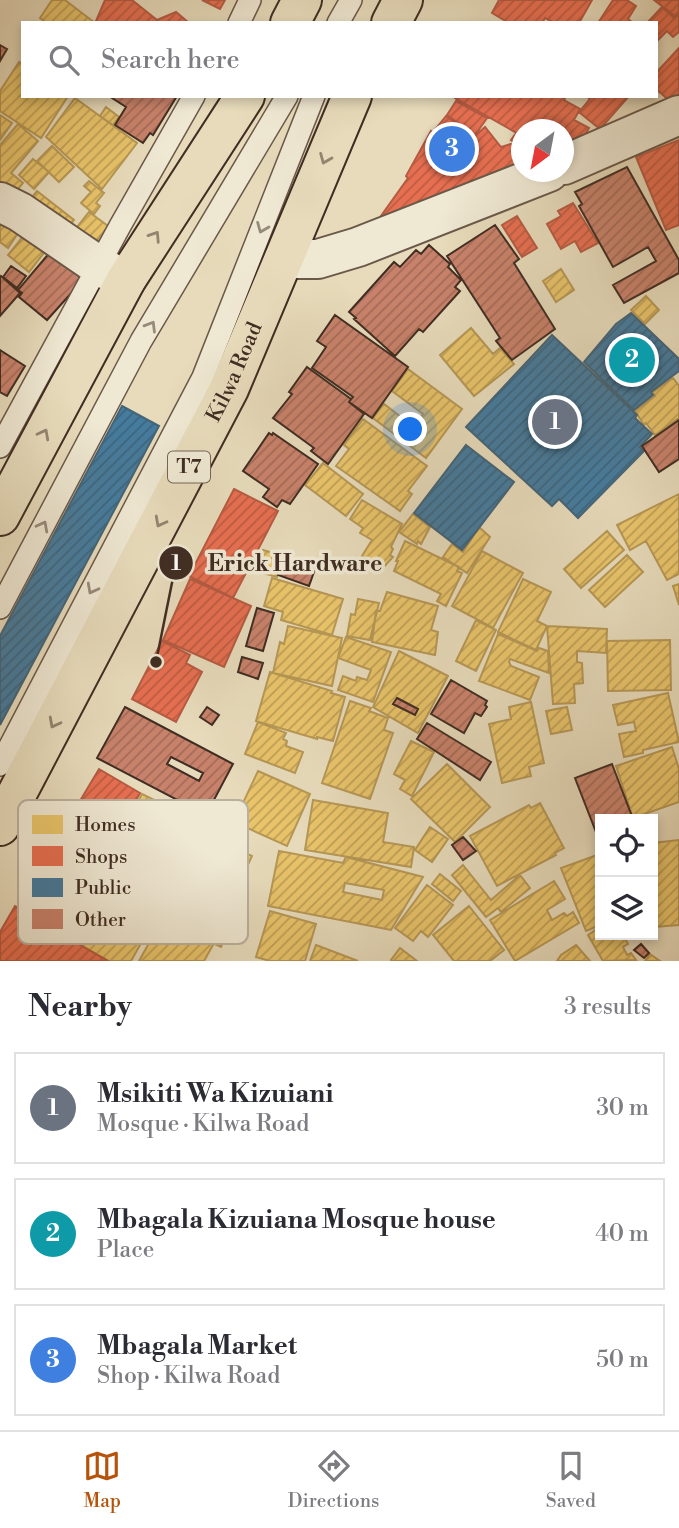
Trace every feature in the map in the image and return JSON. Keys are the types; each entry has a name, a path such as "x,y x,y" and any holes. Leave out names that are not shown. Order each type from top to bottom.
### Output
{"highway":[{"path":"291,21 302,0"},
{"path":"392,21 403,0"},
{"path":"0,516 112,273 243,98"},
{"name":"Kilwa Road","path":"0,826 229,389 351,98"}],"street":[{"path":"574,161 679,115"},
{"path":"284,259 318,259 358,247 524,182"},
{"path":"0,202 20,212 112,273"}],"lane":[{"path":"240,21 250,0"},
{"path":"0,447 112,273 193,98"},
{"path":"0,608 141,341 286,98"},
{"path":"0,765 203,377 313,98"}],"building: Homes":[{"path":"52,0 65,0 92,21 44,21 40,18"},
{"path":"19,62 21,98 67,98 41,138 0,111 0,91"},
{"path":"75,98 137,143 102,189 46,137"},
{"path":"106,107 119,117 113,125 100,116"},
{"path":"0,115 12,123 0,140"},
{"path":"18,124 38,141 11,173 23,183 14,194 0,182 0,145"},
{"path":"52,146 74,167 59,182 37,161"},
{"path":"33,159 49,172 34,189 19,175"},
{"path":"89,181 104,193 96,203 100,206 94,214 81,203 91,192 84,186"},
{"path":"37,191 74,220 64,232 27,203"},
{"path":"0,209 24,224 8,248 0,242"},
{"path":"89,212 108,226 89,251 70,236"},
{"path":"29,229 50,245 29,272 8,255"},
{"path":"561,269 574,290 556,302 543,281"},
{"path":"646,296 659,310 645,324 631,310"},
{"path":"471,328 493,354 500,348 514,364 474,396 440,355"},
{"path":"408,369 462,409 426,458 373,418 384,404 414,427 423,414 392,391"},
{"path":"673,378 679,386 679,418 655,435 635,411 655,396 653,392"},
{"path":"363,419 427,466 408,491 412,494 400,511 336,466 349,449 344,445"},
{"path":"323,463 363,494 346,516 305,485"},
{"path":"679,494 679,574 667,580 646,541 630,550 617,525"},
{"path":"362,500 402,524 391,547 393,549 390,555 393,557 382,569 362,556 372,540 360,533 363,528 350,519"},
{"path":"413,514 430,527 421,544 399,532"},
{"path":"479,527 490,537 467,573 443,557 452,544 463,552"},
{"path":"607,531 624,550 581,588 564,569"},
{"path":"405,541 459,567 457,571 462,573 446,606 437,601 441,594 394,571"},
{"path":"263,550 283,556 277,577 256,571"},
{"path":"482,551 523,573 493,628 452,606"},
{"path":"627,555 643,572 605,607 589,590"},
{"path":"272,578 343,599 332,635 281,620 283,612 264,606"},
{"path":"523,579 551,592 537,621 547,626 536,650 498,632"},
{"path":"679,584 679,605 673,586"},
{"path":"387,592 438,606 431,630 438,632 435,655 372,642 376,611 380,611"},
{"path":"358,599 379,603 370,640 347,636 351,614 355,615"},
{"path":"476,620 496,630 476,671 456,661"},
{"path":"288,626 342,638 332,686 273,673 280,642 284,644"},
{"path":"547,626 607,629 606,653 577,651 577,662 582,663 583,683 574,684 575,703 553,704"},
{"path":"498,634 537,651 539,648 548,651 549,673 510,659 511,666 539,677 530,700 479,681"},
{"path":"346,637 391,652 373,702 338,690 343,676 356,681 357,677 367,680 371,670 338,658"},
{"path":"670,640 671,690 608,691 607,641"},
{"path":"399,651 448,676 418,733 373,707","holes":["397,698 418,709 415,715 393,704"]},
{"path":"270,672 345,697 333,741 256,721"},
{"path":"668,693 679,742 624,757 619,734 636,731 634,722 618,725 613,705"},
{"path":"350,701 371,708 369,711 388,718 384,730 393,733 370,799 322,783"},
{"path":"531,702 544,763 529,767 531,776 502,783 489,724 511,719 509,707"},
{"path":"567,707 572,730 551,734 546,711"},
{"path":"258,722 286,733 283,739 287,741 286,746 303,752 295,773 245,754"},
{"path":"411,741 434,752 412,796 400,789 405,780 394,774"},
{"path":"672,747 679,769 679,802 644,814 632,814 616,766"},
{"path":"447,764 490,807 455,842 411,799"},
{"path":"258,771 310,794 287,846 248,828 248,800 244,800"},
{"path":"142,794 154,800 139,800"},
{"path":"313,800 388,813 383,842 414,847 411,867 305,850"},
{"path":"540,803 564,848 555,853 556,855 497,886 470,836 529,805 531,808"},
{"path":"430,827 448,839 432,862 415,850"},
{"path":"679,840 679,925 658,927 658,842"},
{"path":"279,851 343,863 346,857 423,877 391,930 268,906","holes":["345,883 384,890 382,900 343,892"]},
{"path":"595,856 595,927 586,931 561,868"},
{"path":"463,865 491,900 520,875 530,888 501,912 498,908 486,917 452,875"},
{"path":"440,874 461,891 453,901 432,884"},
{"path":"554,881 565,899 547,910 552,920 564,913 567,916 573,912 579,923 515,961 490,920"},
{"path":"427,885 453,905 428,937 421,931 413,941 395,928"},
{"path":"469,906 504,950 490,961 454,961 433,935"},
{"path":"270,911 316,924 305,961 270,961 256,957"},
{"path":"595,930 595,940 626,940 628,944 623,947 627,955 631,953 636,960 603,961 588,935"},
{"path":"79,944 141,944 131,961 109,961"},
{"path":"148,944 213,945 204,961 139,961"},
{"path":"316,945 358,961 310,961"},
{"path":"576,945 590,961 557,961 561,955"},
{"path":"400,948 417,961 391,960"},
{"path":"650,954 660,961 645,961"}],"building: Shops":[{"path":"105,0 132,0 157,20 176,12 187,21 96,21"},
{"path":"202,0 225,0 220,9"},
{"path":"499,0 592,0 580,21 551,21 545,18 543,21 506,21 492,13"},
{"path":"613,0 627,0 636,6 628,19 630,21 599,21"},
{"path":"654,0 679,0 679,11 675,16"},
{"path":"662,7 674,18 679,14 679,32 673,37 667,31 658,40 658,21 649,21"},
{"path":"679,48 679,96 672,103 658,91 658,71"},
{"path":"455,98 565,98 564,100 580,109 574,120 511,119 511,130"},
{"path":"627,98 600,129 579,112 590,99"},
{"path":"456,101 487,118 475,135 447,115"},
{"path":"446,116 475,136 485,127 501,147 511,144 511,177 394,231 381,216 408,178 406,176 431,131 451,144 434,131"},
{"path":"574,120 589,128 577,150 574,150"},
{"path":"679,140 679,225 666,230 636,157"},
{"path":"573,203 598,243 581,252 575,241 561,249 547,224 561,216 558,211"},
{"path":"517,216 537,248 522,257 502,225"},
{"path":"234,489 278,511 233,598 189,576"},
{"path":"190,579 251,606 224,667 163,640"},
{"path":"162,641 190,655 186,663 202,672 176,722 132,699"},
{"path":"99,769 140,793 136,800 81,800"},
{"path":"15,906 18,908 18,944 79,944 108,961 0,961 0,932"}],"building: Public":[{"path":"631,313 679,359 679,371 651,392 653,395 634,410 584,362 616,324"},
{"path":"552,335 637,415 635,418 652,434 640,447 644,451 578,518 559,499 552,506 466,427"},
{"path":"122,406 159,426 0,725 0,636"},
{"path":"466,445 514,482 462,550 414,513"}],"building: Other":[{"path":"0,45 7,49 0,61"},
{"path":"112,98 176,98 153,135 150,133 143,143 115,125 126,107"},
{"path":"627,167 679,260 679,273 624,303 613,285 656,261 648,247 613,267 579,206 582,204 575,192"},
{"path":"495,225 519,259 514,263 555,329 512,360 496,341 500,338 447,256"},
{"path":"429,245 450,264 448,267 461,280 455,287 460,291 423,332 419,329 395,356 349,312 394,262 400,267 416,250 421,254"},
{"path":"51,251 84,279 47,320 19,297 22,293 18,290"},
{"path":"11,266 26,276 17,288 3,277"},
{"path":"0,277 20,293 0,316"},
{"path":"335,315 408,367 372,418 349,402 353,397 312,368 326,347 317,341"},
{"path":"0,350 25,366 7,396 0,392"},
{"path":"307,367 351,399 349,402 364,414 328,464 311,451 314,448 273,418 292,394 289,392"},
{"path":"679,420 679,459 659,472 642,446"},
{"path":"269,433 273,433 318,464 290,504 282,500 277,507 263,497 269,489 243,471"},
{"path":"284,557 315,569 309,586 278,575"},
{"path":"257,608 274,613 263,651 246,646"},
{"path":"242,657 263,663 258,679 238,672"},
{"path":"451,680 487,701 487,707 481,716 475,713 464,733 431,714"},
{"path":"397,698 418,709 415,715 393,704"},
{"path":"125,707 233,764 214,800 177,800 97,758","holes":["171,757 203,773 199,781 167,764"]},
{"path":"207,707 219,715 212,725 200,717"},
{"path":"427,723 491,762 480,780 417,739"},
{"path":"612,764 631,814 595,814 595,829 575,778"},
{"path":"463,837 476,851 463,860 452,845"},
{"path":"641,944 649,953 644,958 634,950"}],"place":[{"name":"Mbagala Market","path":"452,149"},
{"name":"Mbagala Kizuiana Mosque house","path":"632,360"},
{"name":"Msikiti Wa Kizuiani","path":"555,422"},
{"name":"Erick Hardware","path":"156,662"}]}
